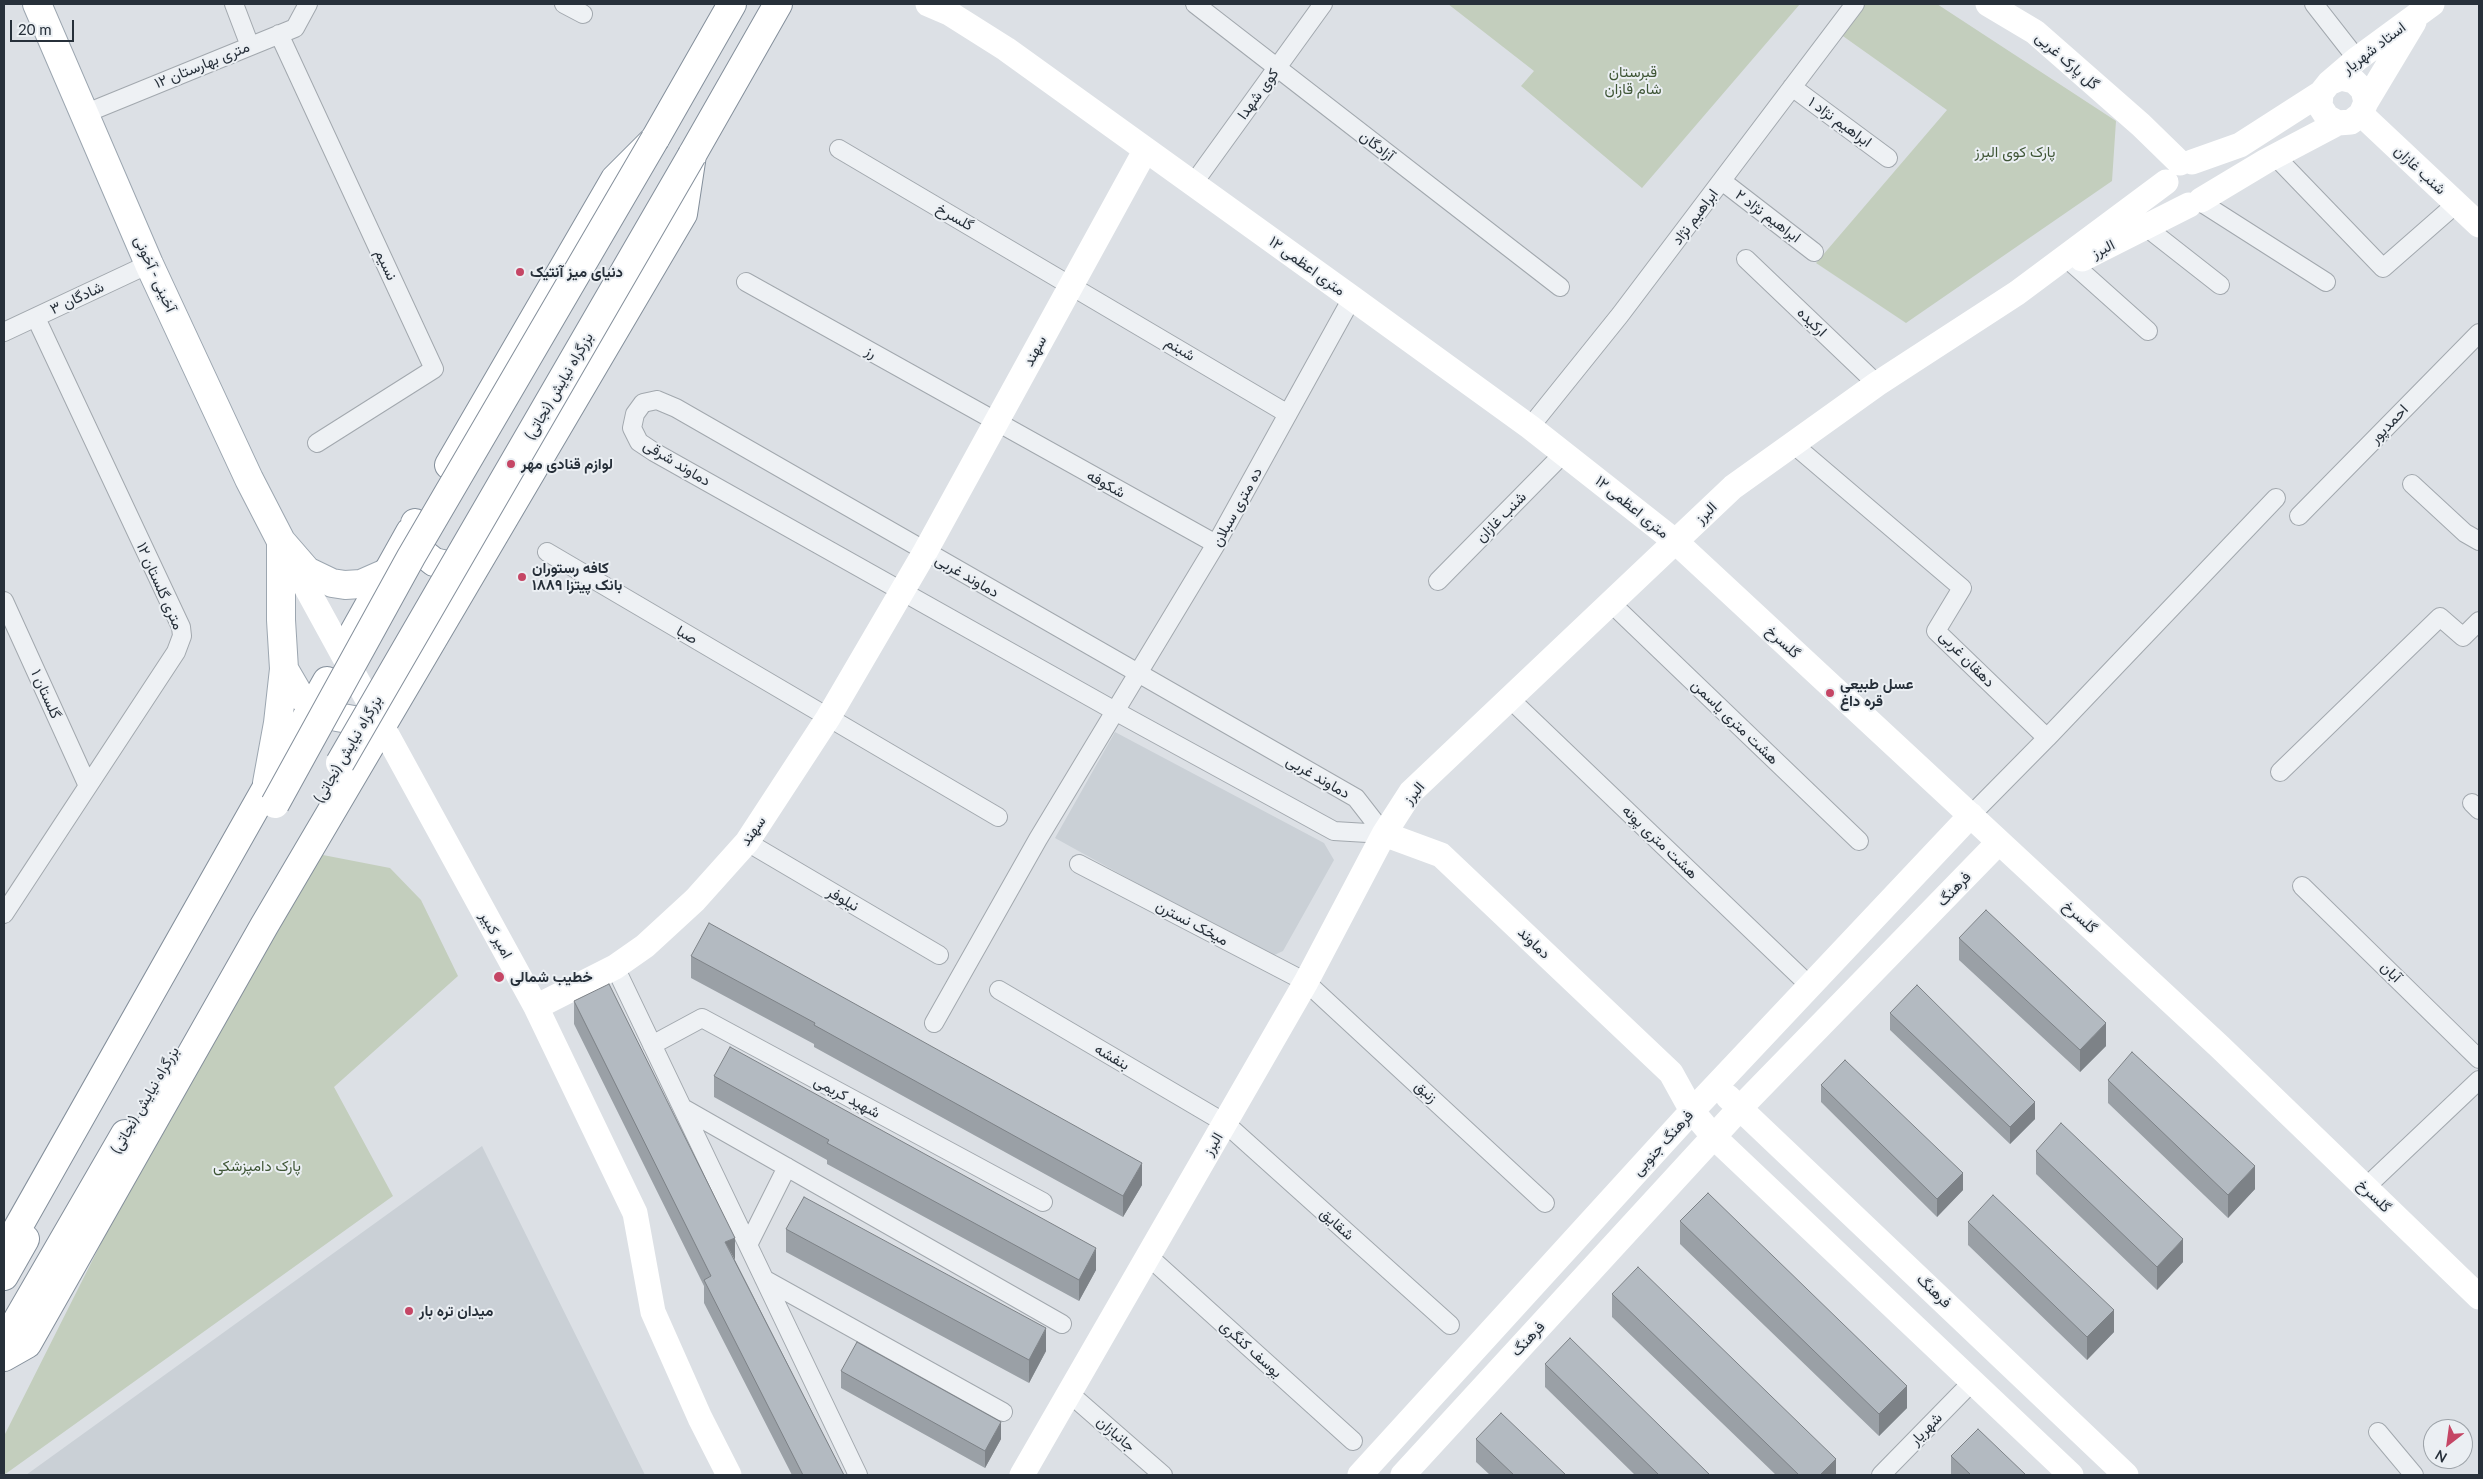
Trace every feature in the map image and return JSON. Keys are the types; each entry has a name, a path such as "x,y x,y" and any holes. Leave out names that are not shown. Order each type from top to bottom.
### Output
{"main road":[{"name":"آخینی - آخونی","path":"37,4 149,264 245,470 281,541"},
{"path":"4,1276 275,804 411,557 732,4"},
{"name":"بزرگراه نیایش (نجاتی)","path":"4,1343 692,156 778,4"},
{"name":"۱۲ متری اعظمی","path":"928,4 949,13 1006,50 1352,298 1530,427 1676,542"},
{"name":"گل پارک غربی","path":"1988,4 2035,32 2142,125 2177,169"},
{"name":"استاد شهریار","path":"2325,88 2357,59 2421,7"},
{"name":"استاد شهریار","path":"2364,108 2421,7"},
{"path":"2341,78 2354,81 2363,90 2364,108 2351,122 2338,123 2327,117 2320,106 2325,88 2341,78"},
{"name":"البرز","path":"1022,1475 1306,982 1384,834 1411,792 1733,487 1878,384 2018,293 2177,169 2240,146 2325,88"},
{"name":"شنب غازان","path":"2364,108 2479,226"},
{"name":"البرز","path":"2018,293 2196,202 2275,156 2338,123"},
{"path":"4,1252 313,706 386,573 615,179 655,139"},
{"name":"سهند","path":"536,1007 615,967 645,946 695,900 747,842 828,718 925,552 1145,151"},
{"path":"4,1357 27,1344 264,926 683,214 692,156"},
{"path":"2203,168 2209,179 2208,191 2196,202 2178,202 2169,194 2177,169 2203,168"},
{"path":"415,523 418,542 424,554 434,562 447,565 462,563 484,552"},
{"path":"281,541 307,571 332,583 345,585 361,584 386,573"},
{"path":"266,789 278,723 284,669 281,620 281,541"},
{"name":"امیر کبیر","path":"281,541 536,1007 635,1213 653,1312 700,1418 729,1475"},
{"name":"گلسرخ","path":"1676,542 2220,1047 2479,1297"},
{"path":"284,669 298,693 313,706 337,718 382,725"},
{"name":"فرهنگ جنوبی","path":"1360,1475 1692,1111 1716,1088 1970,815"},
{"name":"دماوند","path":"1384,834 1441,855 1671,1073"},
{"name":"فرهنگ","path":"1403,1475 1741,1107 1999,842"},
{"path":"1671,1073 1692,1111 1714,1137 2064,1469 2082,1434"},
{"name":"فرهنگ","path":"1671,1073 1716,1088 1741,1107 2126,1475"}],"street":[{"path":"234,4 250,46"},
{"name":"۱۲ متری بهارستان","path":"84,114 294,28 308,4"},
{"path":"564,4 583,14"},
{"name":"آزادگان","path":"1195,4 1560,287"},
{"name":"کوی شهدا","path":"1193,184 1323,4"},
{"name":"ابراهیم نژاد","path":"1530,427 1620,315 1855,4"},
{"path":"2314,4 2357,59"},
{"name":"نسیم","path":"279,34 434,370 317,443"},
{"name":"ابراهیم نژاد ۱","path":"1792,87 1888,158"},
{"name":"گلسرخ","path":"840,149 1071,284"},
{"path":"2275,156 2383,268 2456,204"},
{"name":"ابراهیم نژاد ۲","path":"1722,181 1814,252"},
{"path":"2196,202 2326,282"},
{"path":"2146,227 2220,285"},
{"name":"ارکیده","path":"1746,259 1878,384"},
{"name":"شادگان ۳","path":"4,332 149,264"},
{"path":"2073,264 2148,331"},
{"name":"رز","path":"746,282 996,423"},
{"name":"شبنم","path":"1071,284 1288,414"},
{"name":"ده متری سبلان","path":"934,1023 1038,839 1115,711 1139,675 1216,544 1352,298"},
{"name":"۱۲ متری گلستان","path":"4,914 176,652 182,636 181,627 36,318"},
{"name":"احمدپور","path":"2299,516 2479,333"},
{"name":"دماوند شرقی","path":"902,591 654,452 639,442 632,428 635,414 642,403 658,400 676,408 925,552"},
{"name":"شکوفه","path":"996,423 1216,544"},
{"name":"دهقان غربی","path":"1793,444 1962,588 1936,631 2047,738"},
{"name":"شنب غازان","path":"1438,580 1564,453"},
{"path":"2412,484 2465,533 2479,541"},
{"path":"1970,815 2047,738 2276,498"},
{"name":"صبا","path":"547,552 828,718"},
{"name":"دماوند غربی","path":"925,552 1356,798 1384,834"},
{"path":"902,591 1334,831 1384,834"},
{"name":"گلستان ۱","path":"4,601 88,786"},
{"name":"هشت متری یاسمن","path":"1611,603 1858,841"},
{"path":"2280,772 2440,618 2463,637 2479,621"},
{"name":"هشت متری پونه","path":"1509,698 1810,986"},
{"path":"828,718 998,817"},
{"name":"نیلوفر","path":"747,842 939,955"},
{"name":"میخک نسترن","path":"1079,864 1306,982"},
{"name":"آبان","path":"2302,886 2479,1059"},
{"path":"615,967 858,1475"},
{"name":"زنبق","path":"1306,982 1545,1203"},
{"name":"بنفشه","path":"999,990 1225,1123"},
{"name":"شهید کریمی","path":"652,1045 702,1018 1043,1202"},
{"path":"2366,1187 2479,1080"},
{"path":"682,1108 1062,1324"},
{"name":"شقایق","path":"1225,1123 1450,1326"},
{"path":"748,1245 787,1167"},
{"name":"یوسف کنگری","path":"1148,1256 1353,1441"},
{"path":"764,1279 1003,1412"},
{"name":"شهریار","path":"1881,1475 1972,1382"},
{"name":"جانبازان","path":"1069,1393 1163,1475"},
{"path":"2378,1432 2414,1475"}],"shaded area":[{"path":"1115,732 1324,843 1334,860 1283,951 1270,957 1055,838"},
{"name":"میدان تره بار","path":"482,1146 645,1475 26,1475"}],"green space":[{"name":"قبرستان شام قازان","path":"1448,4 1800,4 1642,188 1521,86 1534,71"},
{"name":"پارک کوی البرز","path":"1860,4 1937,4 2116,121 2112,181 1906,323 1816,263 1947,110 1840,34"},
{"name":"پارک دامپزشکی","path":"323,855 390,868 421,900 458,976 334,1087 393,1196 4,1475 4,1436 159,1128 298,883"}],"building":[{"path":"1986,910 2106,1023 2080,1050 1959,938"},
{"path":"709,923 1142,1163 1123,1196 814,1025 815,1023 691,956"},
{"path":"609,984 735,1238 725,1242 844,1475 803,1475 704,1280 711,1276 574,1001"},
{"path":"1917,985 2035,1102 2010,1127 1890,1013"},
{"path":"730,1047 1096,1248 1079,1280 827,1143 829,1140 714,1076"},
{"path":"2132,1052 2255,1166 2228,1195 2108,1080"},
{"path":"1845,1060 1963,1173 1937,1199 1821,1085"},
{"path":"2061,1123 2183,1239 2157,1267 2036,1151"},
{"path":"1708,1193 1907,1386 1879,1414 1680,1221"},
{"path":"1993,1195 2114,1310 2087,1337 1968,1222"},
{"path":"804,1197 1046,1328 1029,1360 786,1229"},
{"path":"1638,1267 1836,1459 1820,1475 1799,1475 1612,1294"},
{"path":"1570,1338 1710,1475 1659,1475 1545,1364"},
{"path":"857,1342 1001,1422 985,1451 841,1371"},
{"path":"1501,1413 1566,1475 1514,1475 1476,1439"},
{"path":"1978,1429 2026,1475 1971,1475 1951,1456"}],"place":[{"name":"دنیای میز آنتیک","path":"520,272"},
{"name":"لوازم قنادی مهر","path":"511,464"},
{"name":"کافه رستوران بانک پیتزا ۱۸۸۹","path":"522,577"},
{"name":"عسل طبیعی قره داغ","path":"1830,693"},
{"name":"خطیب شمالی","path":"499,977"},
{"name":"میدان تره بار","path":"409,1311"}]}
